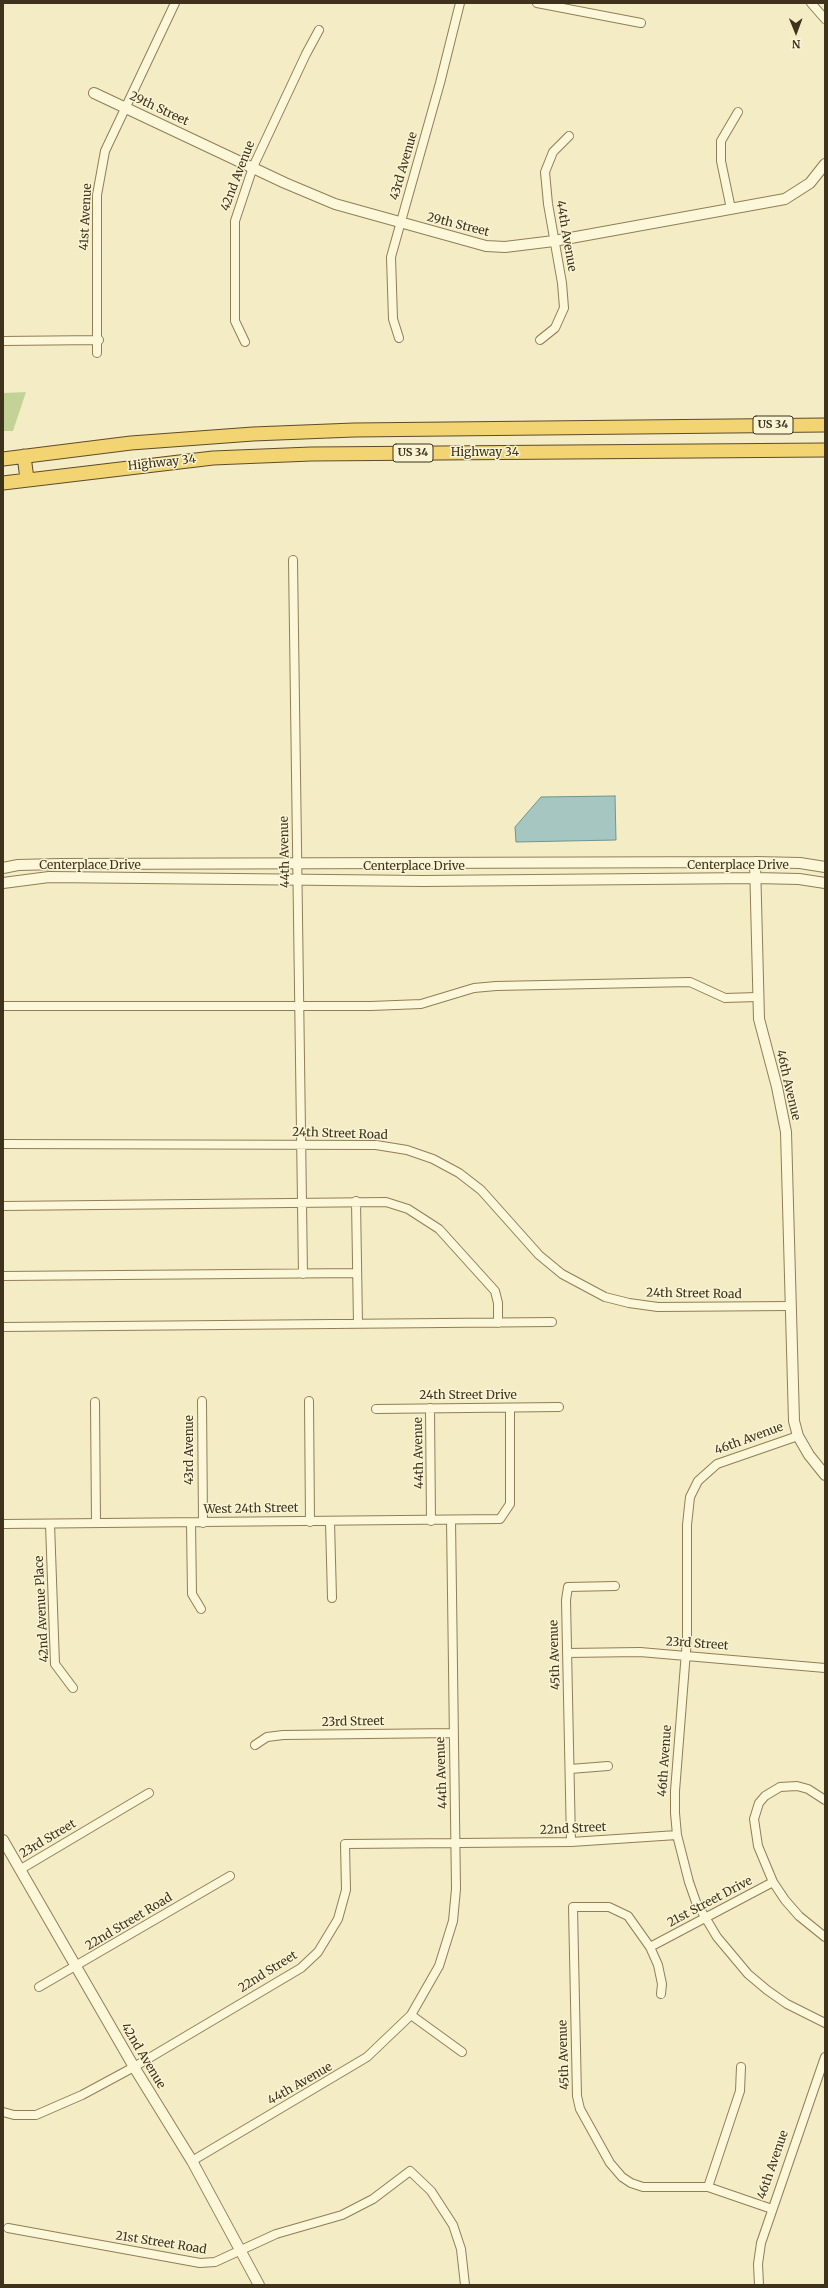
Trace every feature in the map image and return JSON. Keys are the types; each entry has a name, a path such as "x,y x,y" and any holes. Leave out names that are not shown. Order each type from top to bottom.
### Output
{"highway":[{"name":"Highway 34","path":"3,459 131,443 252,434 354,430 825,425"},
{"name":"Highway 34","path":"3,483 213,458 310,454 825,450"},
{"path":"24,456 27,479"}],"street":[{"name":"41st Avenue","path":"97,353 97,195 105,151 175,3"},
{"name":"43rd Avenue","path":"400,338 393,319 391,257 440,83 460,3"},
{"path":"537,3 641,23"},
{"path":"811,3 825,19"},
{"name":"42nd Avenue","path":"245,342 235,321 235,221 253,167 306,54 319,30"},
{"name":"29th Street","path":"94,93 335,204 400,224 486,246 505,247 554,241 785,199 810,183 825,164"},
{"path":"731,209 721,161 721,141 738,112"},
{"name":"44th Avenue","path":"540,340 555,328 564,308 545,172 553,152 569,136"},
{"path":"3,341 98,340"},
{"name":"44th Avenue","path":"293,560 303,1274"},
{"name":"Centerplace Drive","path":"3,868 18,865 60,864 755,862 800,863 825,867"},
{"name":"46th Avenue","path":"755,862 757,997 761,1030 777,1087 786,1132 794,1421 798,1436 717,1464 698,1481 690,1497 687,1525 686,1655 675,1791 677,1835 688,1882 705,1918 730,1955 748,1974 787,2004 825,2023"},
{"name":"Centerplace Drive","path":"3,883 49,877 474,881 755,878 799,879 825,883"},
{"path":"3,1006 300,1006 421,1004 474,988 502,985 690,982 725,998 757,997"},
{"name":"24th Street Road","path":"3,1144 376,1145 407,1150 433,1159 459,1173 481,1190 539,1255 562,1274 580,1285 605,1297 629,1303 658,1307 790,1306"},
{"path":"3,1206 378,1200 408,1209 439,1229 494,1291 498,1303 498,1323"},
{"path":"356,1201 358,1324"},
{"path":"3,1276 357,1274"},
{"path":"3,1327 552,1322"},
{"path":"309,1401 310,1522"},
{"path":"95,1402 96,1524"},
{"name":"43rd Avenue","path":"202,1402 203,1523"},
{"name":"24th Street Drive","path":"376,1409 559,1407"},
{"name":"44th Avenue","path":"430,1408 431,1521"},
{"name":"West 24th Street","path":"3,1524 431,1521 500,1519 510,1504 510,1408"},
{"path":"798,1436 809,1455 825,1475"},
{"name":"44th Avenue","path":"192,2161 367,2057 411,2015 439,1966 453,1921 456,1889 451,1520"},
{"path":"330,1522 332,1598"},
{"path":"191,1523 192,1594 202,1609"},
{"name":"42nd Avenue Place","path":"50,1524 55,1664 73,1688"},
{"name":"45th Avenue","path":"572,1842 566,1600 568,1587 615,1586"},
{"name":"23rd Street","path":"567,1653 640,1652 825,1668"},
{"name":"23rd Street","path":"255,1745 267,1737 283,1735 453,1733"},
{"path":"570,1769 608,1766"},
{"path":"825,1800 808,1789 788,1786 773,1790 759,1803 754,1819 754,1828 758,1846 773,1882 785,1900 799,1916 825,1936"},
{"name":"23rd Street","path":"21,1869 149,1793"},
{"name":"22nd Street","path":"3,2112 14,2115 36,2115 82,2095 134,2067 301,1968 318,1952 331,1933 340,1912 346,1890 345,1844 572,1842 677,1835"},
{"name":"42nd Avenue","path":"3,1840 134,2067 192,2161 259,2285"},
{"name":"22nd Street Road","path":"38,1987 230,1876"},
{"name":"21st Street Drive","path":"650,1947 773,1882"},
{"name":"45th Avenue","path":"650,1947 636,1925 623,1912 609,1907 573,1907 577,2096 580,2109 610,2163 622,2177 631,2183 643,2187 708,2187"},
{"path":"650,1947 660,1974 661,1994"},
{"path":"411,2015 462,2052"},
{"name":"46th Avenue","path":"759,2285 758,2264 761,2243 825,2057"},
{"path":"741,2067 740,2091 708,2187 772,2209"},
{"name":"21st Street Road","path":"8,2228 200,2263 215,2262 240,2249 276,2234 342,2215 373,2199 410,2171 430,2191 453,2225 461,2249 466,2285"}],"green space":[{"path":"26,392 13,431 3,431 3,393"}],"water":[{"path":"615,796 616,840 516,842 515,827 541,797"}]}
